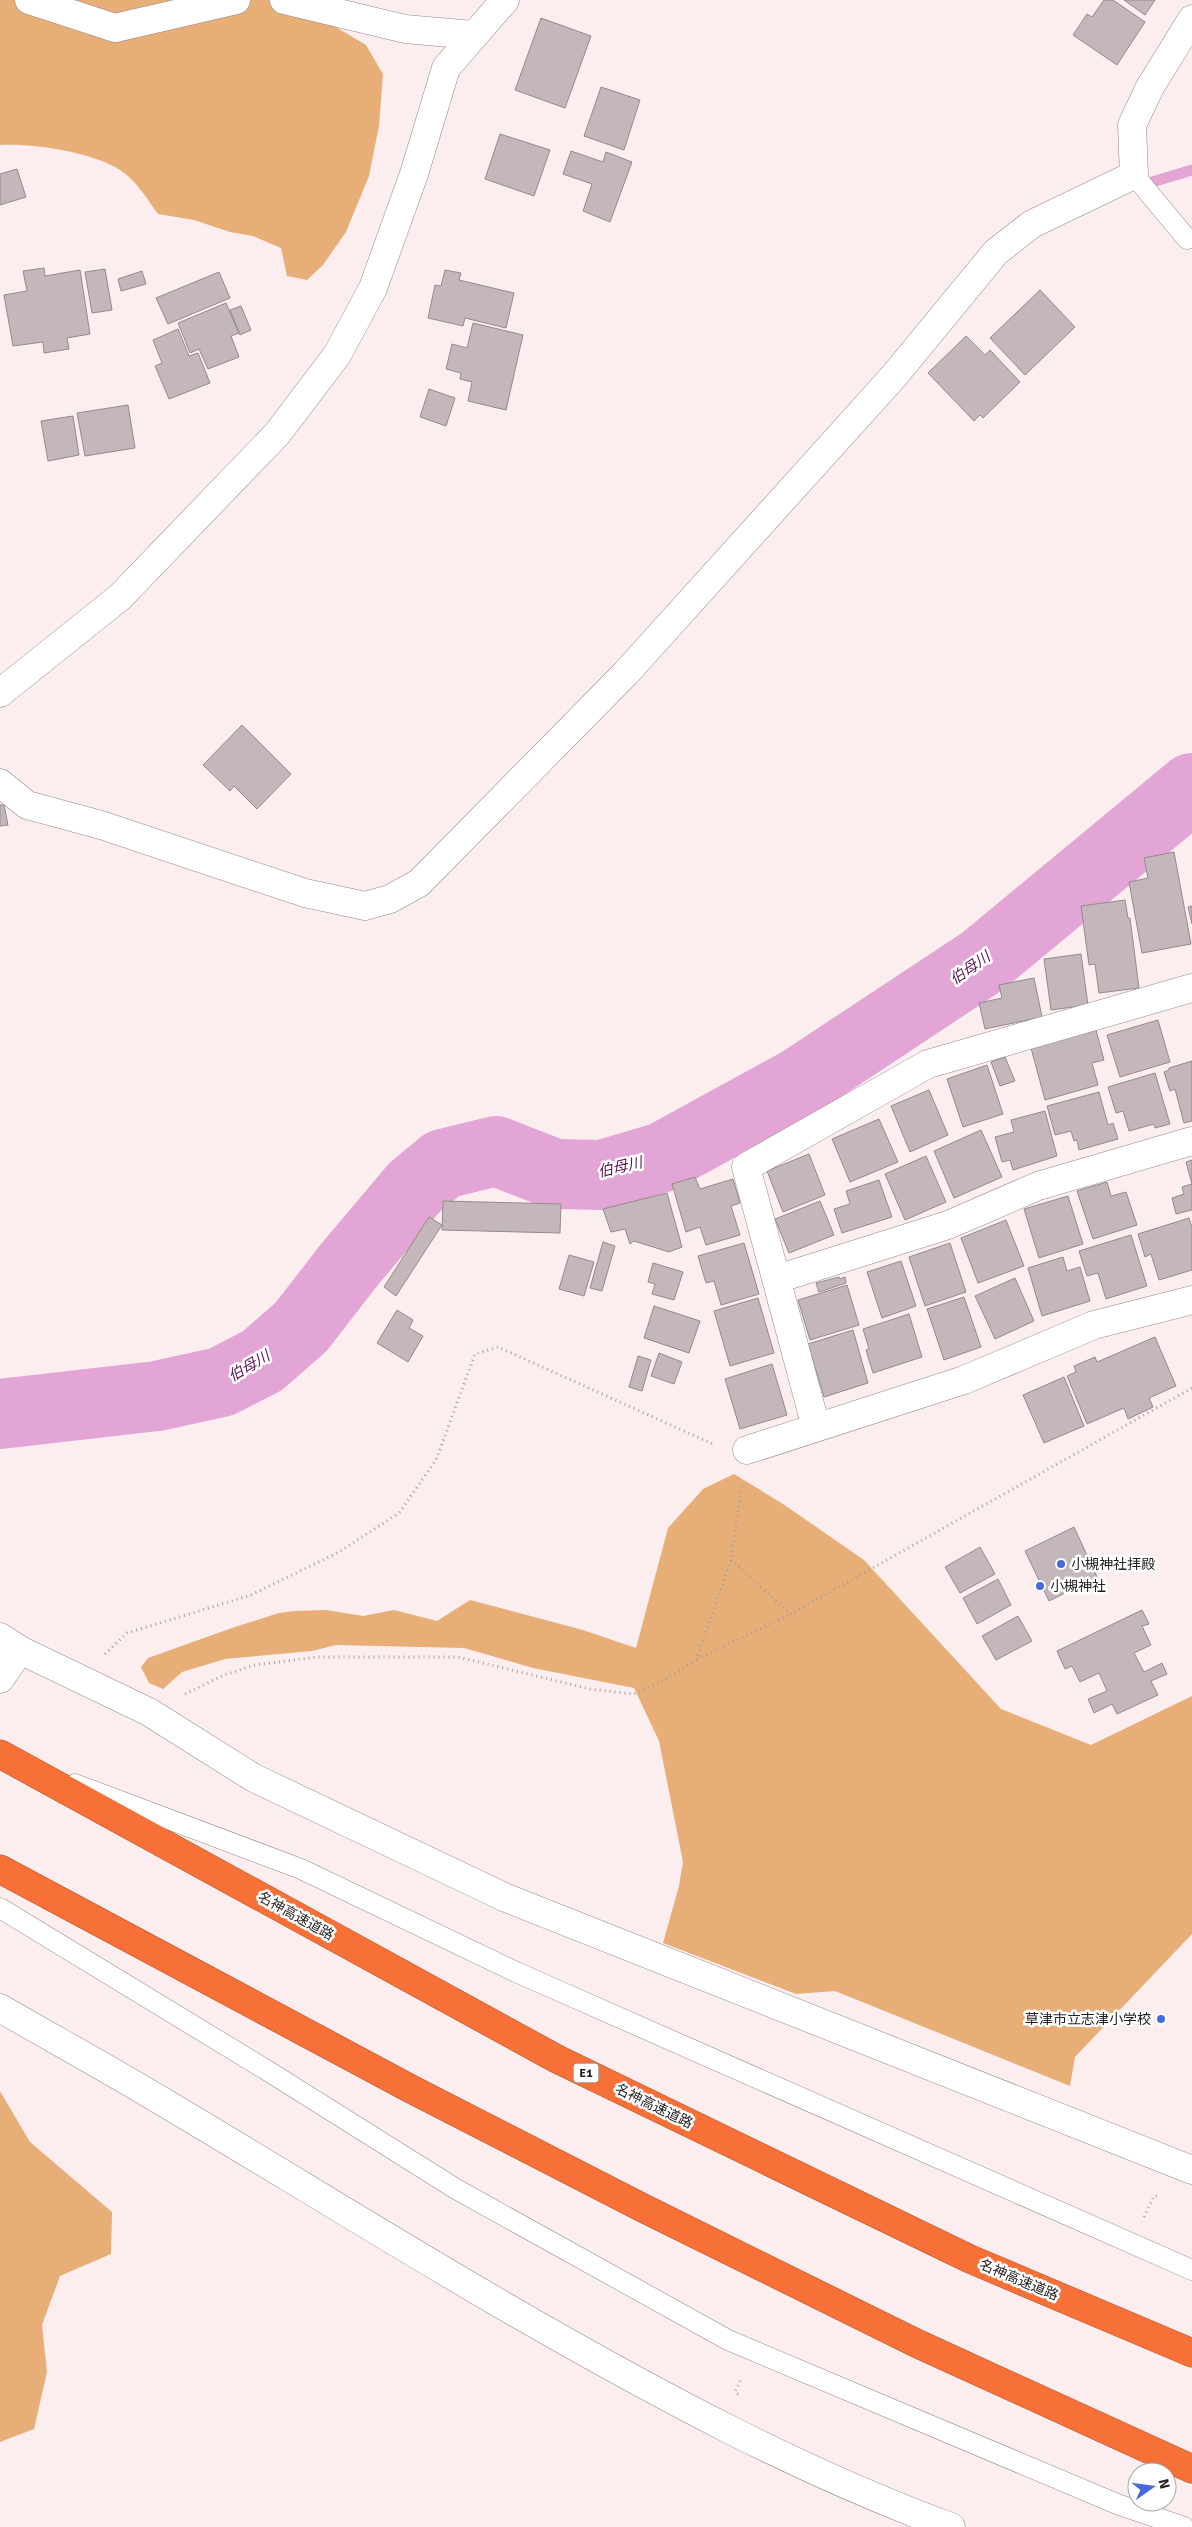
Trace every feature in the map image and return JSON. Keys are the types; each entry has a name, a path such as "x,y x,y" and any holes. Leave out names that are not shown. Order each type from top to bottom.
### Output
{"highway":[{"name":"名神高速道路","path":"4,1756 557,2059 970,2259 1192,2353"},
{"path":"0,1870 411,2088 643,2208 916,2344 1192,2469"}],"street":[{"path":"29,0 115,28 236,0"},
{"path":"284,0 405,29 473,35"},
{"path":"0,693 120,596 277,434 337,356 373,288 414,174 446,68 505,0"},
{"path":"0,783 27,805 101,825 305,894 366,906 390,899 419,883 626,673 894,376 996,252 1032,224 1134,175 1132,125 1150,87 1192,19"},
{"path":"816,1427 746,1167 928,1064 1192,988"},
{"path":"777,1279 948,1225 1038,1186 1192,1142"},
{"path":"747,1450 964,1380 1094,1325 1192,1300"},
{"path":"0,1679 10,1643 149,1712 254,1778 504,1897 1192,2170"},
{"path":"0,2008 168,2104 406,2250 644,2386 781,2456 888,2504 951,2527"}],"lane":[{"path":"1134,175 1186,239"},
{"path":"4,1756 301,1869 516,1972 1192,2270"},
{"path":"0,1908 268,2071 456,2189 728,2340 1117,2504 1184,2527"}],"path":[{"path":"78,1677 128,1634 251,1596 339,1552 399,1513 436,1460 475,1354 498,1347 710,1445 747,1450 731,1560 696,1660"},
{"path":"149,1712 224,1675 255,1665 317,1657 458,1657 590,1689 634,1694 657,1684 696,1660 791,1614 1192,1388"},
{"path":"731,1560 791,1614"},
{"path":"1140,2225 1154,2196"},
{"path":"735,2392 743,2374"}],"shaded area":[{"path":"0,0 277,0 319,17 366,45 383,74 379,126 369,176 346,232 323,265 307,280 287,276 281,248 253,236 230,232 194,220 158,214 141,190 126,174 108,164 94,158 45,147 0,145"},
{"path":"734,1474 783,1504 864,1560 1001,1709 1091,1745 1192,1696 1192,1934 1075,2057 1070,2086 835,1991 796,1994 663,1943 679,1886 683,1862 659,1741 634,1688 533,1668 464,1648 336,1645 312,1651 225,1659 182,1672 163,1689 149,1683 141,1667 148,1658 279,1613 326,1610 363,1616 394,1610 437,1621 470,1600 583,1630 636,1648 668,1528 703,1489"},
{"path":"0,2091 30,2142 112,2212 111,2254 60,2276 42,2325 47,2372 34,2429 0,2442"}],"building":[{"path":"1104,0 1113,0 1145,22 1117,65 1073,35 1087,14 1092,17"},
{"path":"1124,0 1155,0 1145,15"},
{"path":"541,18 591,36 565,108 515,90"},
{"path":"601,87 640,100 624,150 584,136"},
{"path":"500,134 550,150 534,196 485,179"},
{"path":"571,151 603,162 606,152 632,162 610,222 583,211 592,184 563,174"},
{"path":"17,169 26,197 0,205 0,174"},
{"path":"44,268 45,276 80,270 90,334 67,338 69,349 44,353 43,342 13,346 4,295 27,291 23,271"},
{"path":"105,269 112,310 92,313 85,272"},
{"path":"445,270 461,273 459,280 514,293 506,328 465,318 463,326 428,318 435,285 441,286"},
{"path":"142,271 146,284 121,291 118,279"},
{"path":"219,272 230,298 168,324 156,298"},
{"path":"1040,290 1075,327 1025,375 990,338"},
{"path":"226,303 239,333 231,336 239,357 208,369 199,349 190,353 178,323"},
{"path":"241,306 251,330 240,335 230,310"},
{"path":"473,323 523,335 506,410 468,401 472,382 460,379 461,373 446,369 452,344 467,348"},
{"path":"178,329 189,356 198,353 210,383 169,399 155,366 162,363 153,340"},
{"path":"966,336 985,355 990,350 1020,382 983,418 980,415 974,421 928,373"},
{"path":"429,389 455,398 446,426 420,417"},
{"path":"128,405 135,448 85,456 77,413"},
{"path":"73,416 79,455 48,461 41,421"},
{"path":"242,725 291,774 257,809 234,786 230,791 203,765"},
{"path":"0,805 4,805 8,825 0,826"},
{"path":"1174,852 1191,944 1142,953 1129,882 1148,878 1144,858"},
{"path":"1125,900 1128,918 1130,918 1139,988 1099,993 1095,964 1089,965 1081,906"},
{"path":"1192,906 1192,924 1188,907"},
{"path":"1081,954 1088,1005 1051,1010 1044,959"},
{"path":"1034,978 1042,1017 985,1029 979,1003 1002,998 999,985"},
{"path":"1158,1020 1170,1062 1120,1077 1107,1035"},
{"path":"1096,1030 1104,1060 1092,1063 1098,1085 1045,1100 1031,1048"},
{"path":"1005,1057 1015,1081 1000,1086 991,1062"},
{"path":"1192,1061 1192,1121 1184,1123 1175,1089 1170,1091 1164,1072 1169,1070 1169,1068"},
{"path":"987,1065 1003,1114 963,1127 947,1079"},
{"path":"1155,1073 1170,1124 1155,1128 1154,1124 1129,1131 1123,1111 1116,1113 1108,1087"},
{"path":"929,1090 948,1135 910,1152 891,1106"},
{"path":"1099,1092 1108,1125 1113,1123 1118,1139 1079,1150 1077,1140 1074,1141 1071,1131 1055,1135 1047,1106"},
{"path":"1045,1111 1057,1156 1013,1170 1010,1160 1002,1162 995,1137 1014,1132 1011,1120"},
{"path":"879,1119 898,1162 850,1182 832,1139"},
{"path":"981,1130 1002,1177 954,1198 934,1151"},
{"path":"809,1154 825,1195 783,1212 767,1171"},
{"path":"926,1156 946,1202 905,1220 885,1174"},
{"path":"1192,1160 1192,1184 1186,1162"},
{"path":"695,1177 700,1189 733,1179 740,1203 731,1206 740,1235 706,1245 700,1227 686,1232 672,1184"},
{"path":"879,1180 892,1217 842,1233 834,1209 850,1204 846,1191"},
{"path":"1107,1182 1111,1196 1126,1192 1137,1225 1093,1239 1077,1191"},
{"path":"1192,1184 1192,1210 1176,1214 1172,1198 1184,1194 1182,1187"},
{"path":"667,1193 682,1247 669,1252 634,1241 630,1244 625,1229 611,1232 603,1209"},
{"path":"1068,1196 1083,1244 1039,1258 1024,1209"},
{"path":"443,1201 561,1204 560,1233 442,1230"},
{"path":"820,1201 834,1235 789,1253 775,1219"},
{"path":"429,1217 442,1225 396,1296 384,1287"},
{"path":"1189,1218 1192,1227 1192,1270 1159,1280 1151,1254 1145,1257 1138,1234"},
{"path":"1006,1220 1024,1266 978,1283 961,1238"},
{"path":"1131,1235 1147,1286 1106,1299 1098,1273 1087,1276 1079,1251"},
{"path":"603,1242 615,1246 602,1291 590,1288"},
{"path":"744,1243 759,1294 721,1305 714,1281 706,1283 698,1256"},
{"path":"950,1243 966,1292 925,1306 909,1257"},
{"path":"569,1255 594,1262 584,1296 559,1289"},
{"path":"1063,1257 1067,1271 1080,1267 1090,1301 1042,1316 1028,1268"},
{"path":"901,1261 916,1306 882,1318 867,1272"},
{"path":"653,1263 683,1272 674,1300 652,1294 655,1284 648,1282"},
{"path":"839,1277 840,1279 845,1277 846,1283 819,1292 816,1283"},
{"path":"1015,1278 1034,1321 995,1339 975,1296"},
{"path":"847,1285 859,1325 810,1340 798,1300"},
{"path":"964,1297 981,1347 944,1360 927,1309"},
{"path":"758,1298 774,1353 730,1366 714,1311"},
{"path":"654,1306 700,1321 689,1353 644,1338"},
{"path":"397,1310 413,1320 409,1328 423,1336 408,1362 377,1343"},
{"path":"909,1314 922,1357 873,1373 866,1350 869,1349 863,1329"},
{"path":"853,1330 868,1383 824,1397 808,1344"},
{"path":"1155,1337 1176,1386 1149,1398 1153,1407 1128,1419 1124,1408 1087,1424 1067,1376 1076,1372 1074,1366 1095,1357 1097,1362"},
{"path":"659,1353 682,1362 674,1384 651,1376"},
{"path":"638,1356 651,1360 642,1391 629,1387"},
{"path":"772,1364 787,1415 740,1429 725,1379"},
{"path":"1064,1377 1084,1426 1044,1443 1023,1395"},
{"name":"小槻神社拝殿","path":"1074,1527 1097,1577 1049,1601 1025,1551"},
{"path":"980,1547 995,1574 960,1593 945,1567"},
{"path":"998,1579 1011,1605 977,1624 963,1598"},
{"name":"小槻神社","path":"1142,1610 1149,1624 1142,1626 1151,1645 1134,1653 1144,1672 1162,1663 1167,1674 1151,1681 1158,1695 1117,1714 1112,1704 1094,1713 1088,1699 1107,1691 1099,1673 1080,1682 1072,1666 1065,1669 1057,1651"},
{"path":"1018,1616 1032,1641 996,1660 982,1636"}],"waterway":[{"path":"1152,182 1192,170"},
{"name":"伯母川","path":"0,1414 157,1396 221,1382 262,1361 301,1327 349,1265 414,1188 443,1164 496,1151 555,1174 602,1175 663,1157 800,1082 983,961 1192,788"}],"place":[{"name":"小槻神社拝殿","path":"1061,1564"},
{"name":"小槻神社","path":"1040,1586"},
{"name":"草津市立志津小学校","path":"1161,2019"}]}
